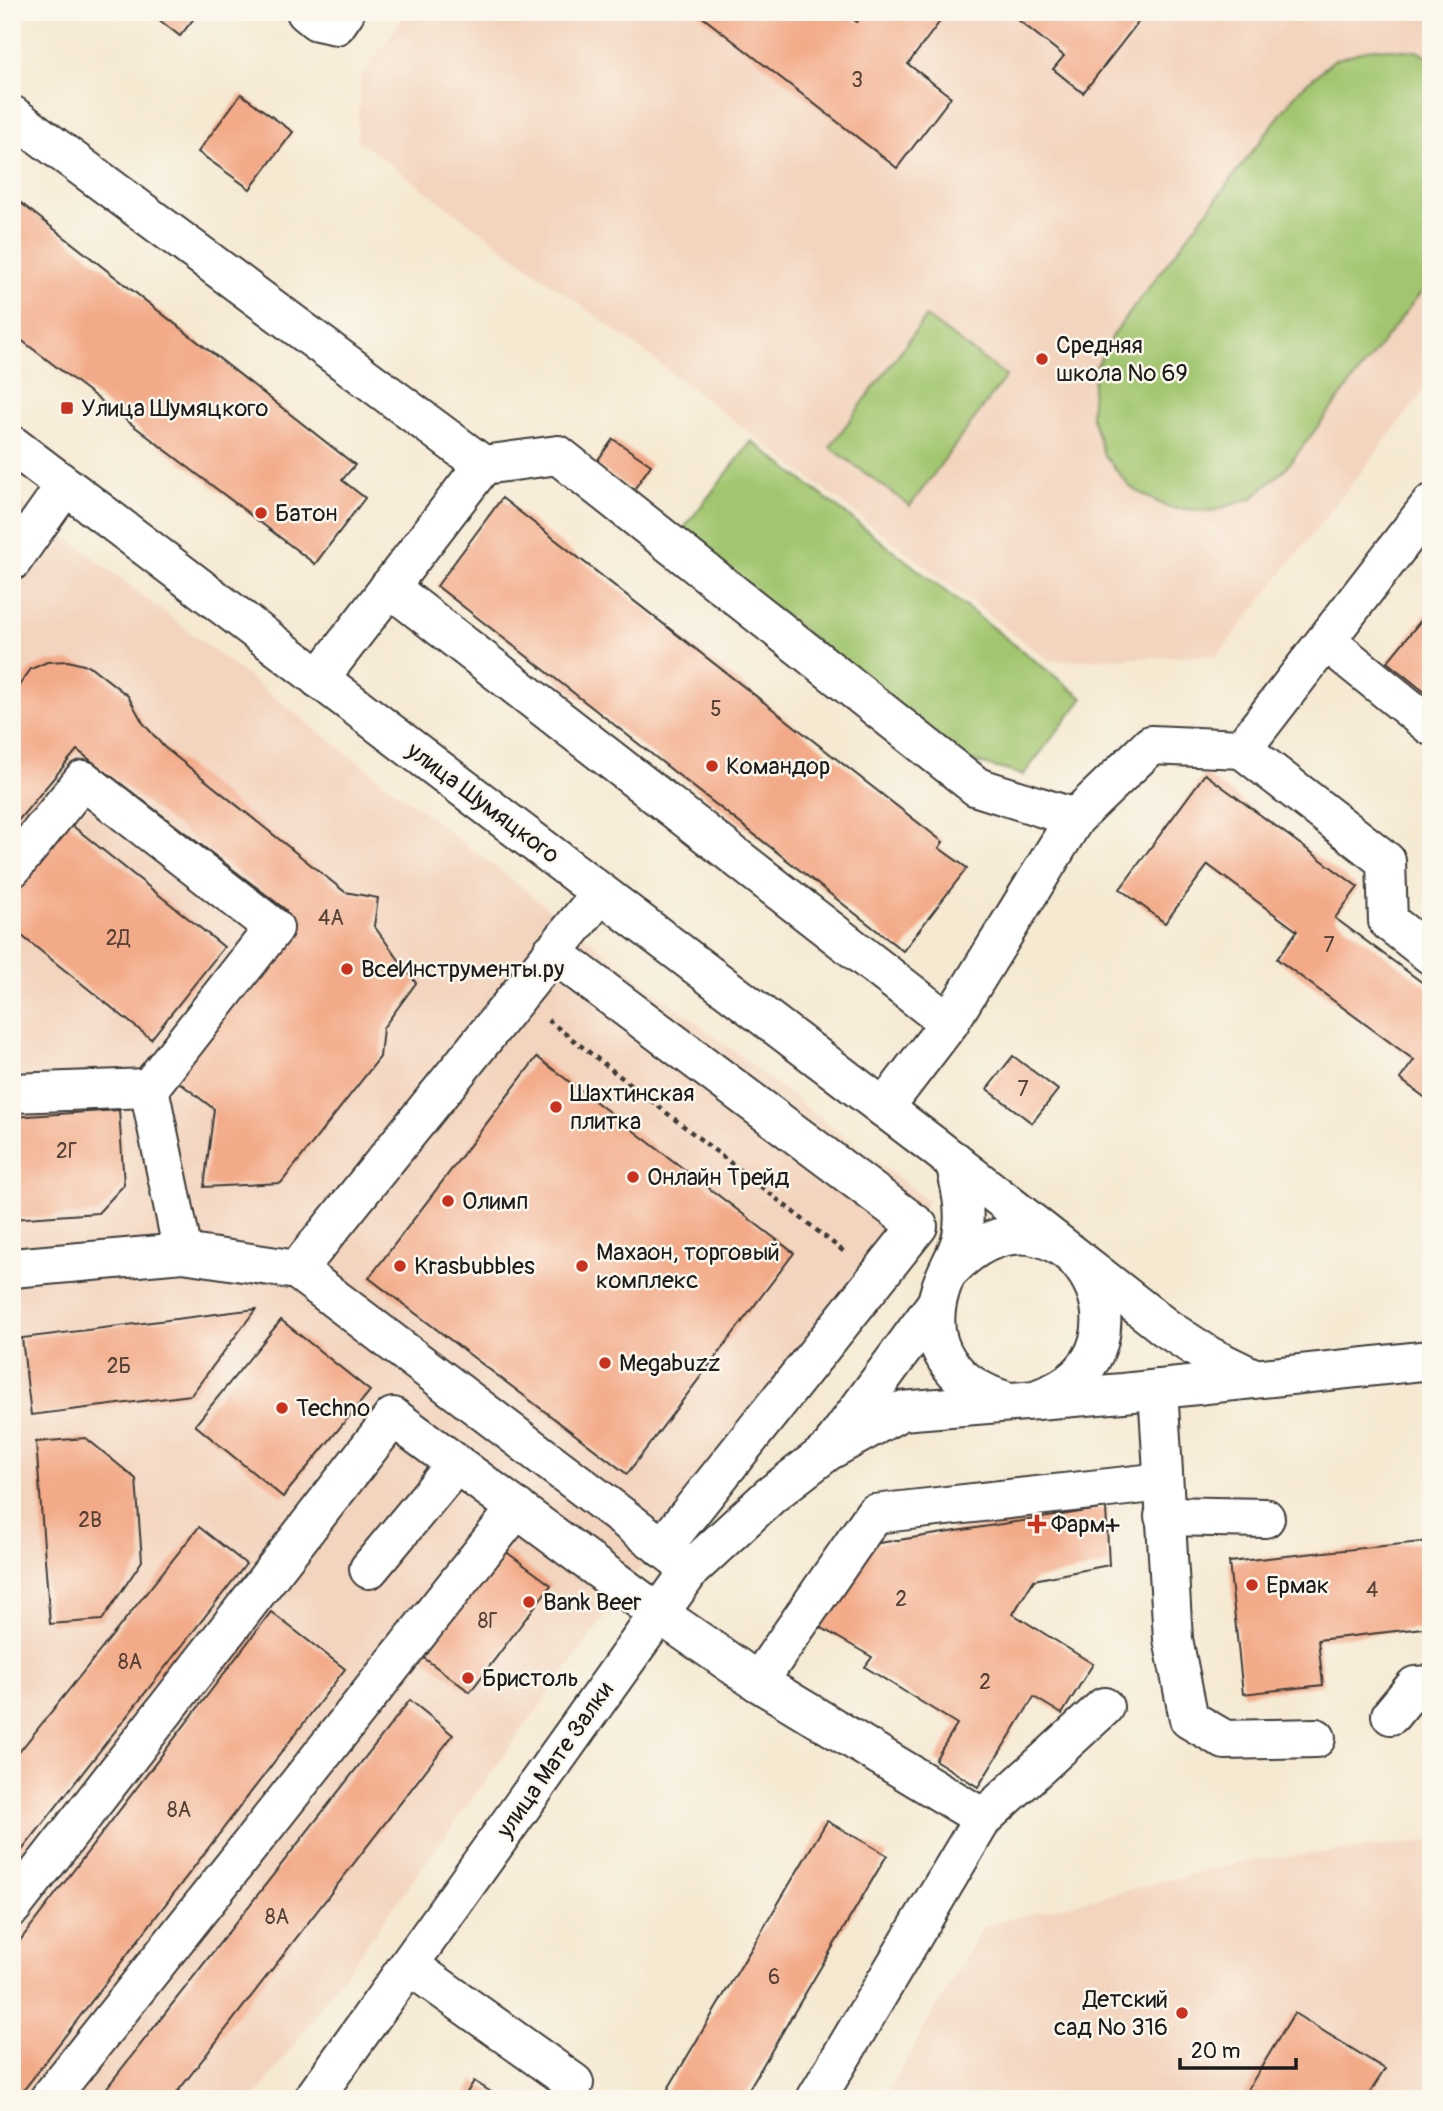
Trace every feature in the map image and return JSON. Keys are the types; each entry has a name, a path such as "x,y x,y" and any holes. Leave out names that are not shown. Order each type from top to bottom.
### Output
{"street":[{"path":"306,12 317,21 336,24 345,12"},
{"path":"12,115 483,465 558,455 976,787 1075,818"},
{"name":"улица Шумяцкого","path":"12,445 954,1161 1077,1258"},
{"path":"319,678 483,465"},
{"path":"12,561 65,486"},
{"path":"1242,749 1431,504"},
{"path":"389,587 949,1023"},
{"path":"1326,640 1431,726"},
{"path":"884,1108 949,1023 1075,818 1151,745 1242,749 1386,861 1388,921 1431,955"},
{"path":"12,868 83,780 274,928 149,1088 183,1253"},
{"path":"297,1270 601,893"},
{"path":"12,1268 183,1253 297,1270 676,1558 918,1226 552,952"},
{"path":"12,1093 149,1088"},
{"path":"954,1161 964,1202 962,1236 943,1287 936,1331 944,1357 960,1378 982,1394 1021,1401 1058,1391 1080,1375 1094,1353 1101,1327 1100,1301 1090,1276 1077,1258"},
{"path":"828,1451 966,1254 986,1241 1008,1236 1032,1236 1054,1242 1166,1328 1209,1356 1254,1378"},
{"path":"828,1451 901,1411 1158,1389 1431,1360"},
{"path":"1158,1389 1173,1639 1189,1719 1225,1740 1316,1738"},
{"path":"12,1907 393,1417 658,1614 758,1682 983,1818"},
{"name":"улица Мате Залки","path":"313,2099 658,1614 676,1558 771,1495 828,1451"},
{"path":"369,1569 457,1464"},
{"path":"758,1682 874,1514 1163,1499 1265,1518"},
{"path":"49,2099 517,1508"},
{"path":"1391,1715 1415,1686 1431,1685"},
{"path":"816,2099 983,1818 1104,1707"},
{"path":"410,1966 574,2083"}],"path":[{"path":"544,1017 878,1278"}],"shaded area":[{"name":"Средняя школа № 69","path":"408,12 1431,12 1431,382 1218,655 1049,661 623,336 357,140 361,75"},
{"path":"12,495 928,1201 670,1527 254,2099 12,2099"},
{"name":"Детский сад № 316","path":"1431,1841 1431,2099 884,2099 983,1926 1245,1861"}],"green space":[{"path":"1374,48 1416,51 1431,58 1431,279 1286,468 1252,498 1212,511 1169,508 1131,488 1104,455 1091,415 1094,371 1112,336 1299,90 1334,60"},
{"path":"926,317 1006,376 910,506 830,447"},
{"path":"752,441 1083,698 1023,775 965,759 680,533"}],"building":[{"path":"149,12 199,12 180,36"},
{"path":"696,12 844,12 857,22 864,12 947,12 908,64 951,97 897,168"},
{"path":"1008,12 1146,12 1083,93 1053,69 1064,56"},
{"path":"241,94 293,132 250,189 198,152"},
{"path":"12,196 355,465 342,480 365,498 315,564 12,333"},
{"path":"613,439 651,465 633,491 595,464"},
{"path":"502,498 943,842 939,848 967,868 903,951 437,586"},
{"path":"1431,608 1431,697 1387,662"},
{"path":"68,661 91,667 128,696 143,723 164,747 345,892 378,898 374,926 416,983 383,1028 380,1057 281,1183 204,1187 214,1109 172,1077 286,929 286,910 77,750 12,828 12,695 31,669 47,662"},
{"path":"1205,774 1358,887 1335,918 1431,989 1431,1102 1400,1079 1414,1060 1277,959 1297,931 1208,865 1165,923 1120,889"},
{"path":"64,819 224,947 151,1039 12,928 12,884"},
{"path":"1013,1056 1058,1090 1032,1123 987,1089"},
{"name":"Махаон, торговый комплекс","path":"537,1057 794,1253 627,1474 369,1278"},
{"path":"119,1110 124,1185 98,1213 12,1219 12,1117"},
{"path":"256,1309 191,1395 31,1415 22,1338"},
{"name":"Techno","path":"281,1320 370,1391 283,1497 195,1425"},
{"path":"86,1438 136,1479 142,1561 102,1620 50,1624 36,1442"},
{"path":"1106,1508 1109,1565 1034,1580 1013,1614 1093,1664 1062,1714 1034,1697 978,1787 935,1760 957,1724 865,1667 872,1657 820,1627 873,1544"},
{"path":"199,1527 246,1564 12,1863 12,1761"},
{"path":"1431,1541 1431,1627 1318,1640 1323,1685 1243,1694 1229,1562"},
{"path":"505,1551 551,1585 470,1692 424,1658"},
{"path":"271,1612 345,1669 17,2099 12,2099 12,1951"},
{"path":"410,1700 453,1735 172,2099 98,2099"},
{"path":"827,1821 887,1855 743,2099 662,2099"},
{"path":"1294,2013 1385,2069 1366,2099 1242,2099"},
{"path":"474,2081 502,2099 463,2099"}],"place":[{"name":"Средняя школа № 69","path":"1042,359"},
{"name":"Улица Шумяцкого","path":"67,408"},
{"name":"Батон","path":"261,513"},
{"name":"Командор","path":"712,766"},
{"name":"ВсеИнструменты.ру","path":"347,969"},
{"name":"Шахтинская плитка","path":"556,1107"},
{"name":"Онлайн Трейд","path":"633,1177"},
{"name":"Олимп","path":"448,1201"},
{"name":"Krasbubbles","path":"400,1266"},
{"name":"Махаон, торговый комплекс","path":"582,1266"},
{"name":"Megabuzz","path":"605,1363"},
{"name":"Techno","path":"282,1408"},
{"name":"Фарм+","path":"1037,1524"},
{"name":"Ермак","path":"1252,1585"},
{"name":"Bank Beer","path":"529,1602"},
{"name":"Бристоль","path":"468,1678"},
{"name":"Детский сад № 316","path":"1182,2013"}]}
